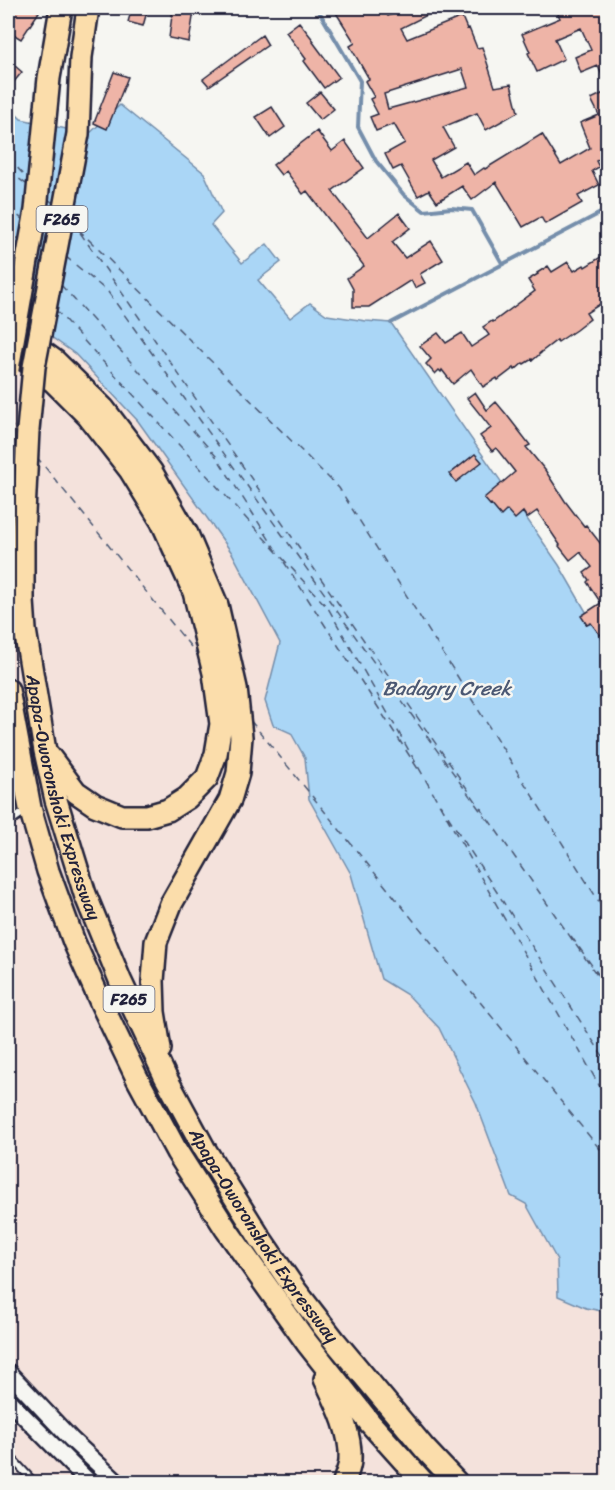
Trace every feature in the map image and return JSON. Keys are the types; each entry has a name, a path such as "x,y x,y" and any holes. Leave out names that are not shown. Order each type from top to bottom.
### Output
{"highway":[{"name":"F265","path":"8,369 36,210 49,78 61,8"},
{"name":"Apapa-Oworonshoki Expressway","path":"88,8 81,57 78,134 34,367 28,430 23,534 25,630 45,751 56,800 86,894 120,980 165,1076 204,1148 296,1291 425,1449 456,1482"},
{"path":"8,327 55,361 104,409 151,471 186,534 217,605 236,688 241,737 238,773 230,800 171,904 156,942 153,981 154,1012 165,1076"},
{"path":"8,347 54,382 88,416 130,470 162,522 195,592 214,673 221,724 216,754 207,778 188,798 168,810 147,816 122,816 95,805 76,792 45,751"},
{"name":"Apapa-Oworonshoki Expressway","path":"8,690 30,808 48,871 74,942 137,1078 177,1152 226,1229 308,1343 370,1423 423,1482"},
{"path":"308,1343 339,1409 348,1435 350,1460 344,1482"}],"street":[{"path":"8,1372 71,1439 117,1482"},
{"path":"8,1400 89,1482"}],"lane":[{"path":"8,823 30,808"},
{"path":"8,1454 34,1482"}],"shaded area":[{"path":"8,306 75,354 138,421 232,553 280,643 266,700 291,733 335,802 437,1026 607,1272 607,1482 8,1482"}],"water":[{"name":"Badagry Creek","path":"120,105 204,173 222,213 211,225 242,263 267,244 281,262 258,280 290,318 310,303 327,315 391,323 559,565 607,648 607,1312 586,1308 558,1296 557,1260 526,1204 511,1196 476,1103 439,1028 409,996 381,979 351,874 309,799 305,758 291,733 273,725 265,701 280,643 232,553 138,421 75,354 8,306 8,106 21,119 89,134"}],"building":[{"path":"8,8 32,8 39,12 21,39 8,31"},
{"path":"132,8 148,8 143,26 128,22"},
{"path":"173,8 194,11 189,42 169,38"},
{"path":"333,8 383,8 388,16 407,8 441,8 401,28 407,39 462,17 477,48 482,47 495,87 511,84 518,112 486,130 477,113 443,127 454,147 431,160 441,177 466,162 474,175 542,134 561,165 590,148 580,123 599,115 591,99 608,91 608,154 596,161 599,167 592,171 599,185 578,196 582,203 545,224 541,217 523,227 496,182 472,200 462,186 437,202 429,190 418,196 401,166 393,170 385,154 405,143 394,124 376,131 370,117 378,114 370,99 374,97 365,81 369,79 350,46 355,43","holes":["462,69 468,87 388,109 384,94"]},
{"path":"555,8 608,8 608,89 598,66 581,73 575,57 591,50 581,28 555,39 564,59 537,72 522,34 560,18"},
{"path":"299,22 339,77 324,88 286,32"},
{"path":"262,35 268,45 209,86 203,79"},
{"path":"8,60 22,72 8,89"},
{"path":"114,72 128,77 107,129 94,123"},
{"path":"320,92 334,109 320,120 306,103"},
{"path":"272,107 285,127 270,138 256,117"},
{"path":"317,131 332,151 345,141 364,168 332,191 368,238 399,213 410,228 392,242 405,258 431,241 443,260 420,274 425,283 415,288 411,280 369,307 353,307 353,289 347,278 364,266 307,191 303,194 286,171 281,175 273,165"},
{"path":"604,255 608,261 608,299 586,313 590,319 558,342 557,340 533,360 523,363 515,370 514,368 498,380 497,378 483,387 471,369 453,384 442,370 435,374 426,364 431,359 420,346 438,333 446,343 462,333 471,347 489,335 483,327 535,291 528,280 537,273 548,266 552,272 568,262 574,271"},
{"path":"475,392 487,410 496,402 506,414 530,445 526,447 545,470 565,501 608,553 608,629 600,635 591,623 587,625 581,616 601,603 587,582 589,580 584,573 592,567 580,552 570,560 537,511 527,518 523,512 515,519 507,510 501,516 484,498 515,472 496,448 492,451 480,436 491,428 467,398"},
{"path":"475,454 482,462 456,482 450,474"}],"waterway":[{"path":"317,8 360,81 358,127 376,161 404,195 424,211 451,208 472,210 502,263"},
{"path":"391,323 608,209"}],"ferry route":[{"path":"8,158 28,179"},
{"path":"8,171 29,186"},
{"path":"46,197 54,204"},
{"path":"8,207 23,220"},
{"path":"72,221 608,991"},
{"path":"8,227 21,242"},
{"path":"78,229 339,488 608,916"},
{"path":"8,256 16,265"},
{"path":"65,256 108,292 487,820"},
{"path":"61,285 216,456 278,553"},
{"path":"55,309 328,608 608,1101"},
{"path":"8,421 18,434"},
{"path":"36,456 200,658"},
{"path":"284,562 420,772"},
{"path":"250,720 608,1159"},
{"path":"440,804 608,1064"},
{"path":"571,936 608,988"}]}
